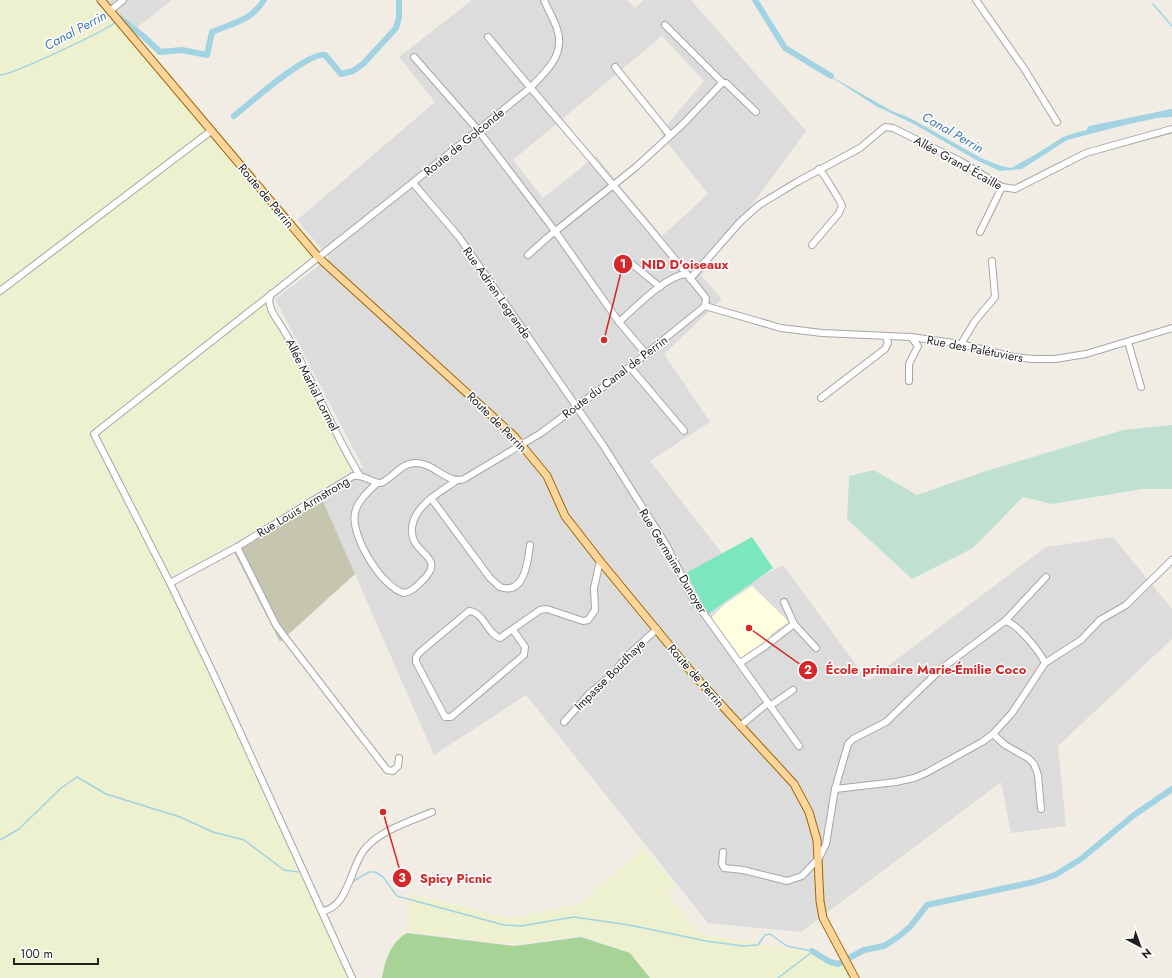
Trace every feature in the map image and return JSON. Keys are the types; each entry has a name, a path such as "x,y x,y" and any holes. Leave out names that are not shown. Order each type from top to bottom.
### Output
{"main road":[{"name":"Route de Perrin","path":"101,0 318,257 504,426 521,444 547,476 565,516 600,561 693,674 785,773 800,793 809,812 815,832 819,858 821,910 826,926 855,978"}],"street":[{"path":"113,14 123,0"},
{"name":"Route de Golconde","path":"170,583 94,434 414,183 530,88 551,66 559,49 560,36 544,0"},
{"path":"976,0 1025,70 1057,122"},
{"path":"665,25 723,83 732,88 756,112"},
{"path":"488,37 614,185 706,298 705,306"},
{"path":"414,57 478,130 555,231 619,322 646,354"},
{"path":"615,67 670,135"},
{"path":"528,255 555,231 614,185 670,135 723,83"},
{"name":"Allée Grand Écaille","path":"688,276 747,215 775,195 819,169 857,150 882,129 888,127 962,162 1002,187 1015,189 1086,153 1172,129"},
{"path":"0,291 211,132"},
{"path":"812,245 838,214 842,206 840,200 828,184 824,173 819,169"},
{"name":"Rue Adrien Legrande","path":"414,183 462,242 576,407"},
{"path":"980,232 1002,187"},
{"path":"961,344 975,321 995,297 992,262"},
{"path":"632,264 660,286"},
{"path":"619,322 660,286 678,276 688,276"},
{"name":"Allée Martial Lormel","path":"271,294 269,301 272,312 299,355 360,476"},
{"name":"Route du Canal de Perrin","path":"521,444 541,433 576,407 646,354 705,306"},
{"name":"Rue des Palétuviers","path":"705,306 781,328 886,337 911,337 961,344 1013,357 1046,359 1075,356 1128,342 1172,328"},
{"path":"821,398 885,349 888,343 886,337"},
{"path":"909,381 909,364 918,346 911,337"},
{"path":"1128,342 1141,386"},
{"path":"630,366 684,431"},
{"name":"Rue Germaine Dunoyer","path":"576,407 603,445 667,546 692,598 799,746"},
{"path":"457,480 427,465 417,463 405,466 387,480 377,483 357,506 354,517 362,547 372,565 402,593 413,589 432,570 432,564 417,546 412,533 416,516 431,498 457,480 468,476 521,444"},
{"name":"Rue Louis Armstrong","path":"170,583 237,547 350,478 360,476 377,483"},
{"path":"431,498 490,578 500,587 512,587 522,579 526,570 530,545"},
{"path":"237,547 276,625 387,770 393,771 398,766 399,758"},
{"path":"835,789 914,778 963,753 993,734 1019,704 1045,663 1078,642 1104,617 1126,605 1172,560"},
{"path":"513,630 525,647 524,655 451,717 445,717 417,664 417,655 469,611 477,614 498,638 504,637 513,630 540,610 547,609 583,620 590,619 595,610 594,588 600,561"},
{"path":"723,852 722,864 724,868 743,870 787,881 802,876 819,858 826,844 835,789 849,742 882,725 940,669 1005,621 1046,577"},
{"path":"170,583 352,978"},
{"path":"784,602 794,624 816,648"},
{"path":"1005,621 1018,629 1045,663"},
{"path":"740,663 764,648 794,624"},
{"name":"Impasse Boudhaye","path":"564,722 590,693 613,674 626,657 656,629"},
{"path":"740,726 769,704 793,690"},
{"path":"993,734 1005,744 1028,758 1034,764 1038,775 1041,809"},
{"path":"322,912 332,908 340,900 356,863 372,841 396,828 432,812"}],"shaded area":[{"path":"0,0 93,0 180,98 312,256 261,296 299,361 354,470 251,533 190,567 163,579 210,674 324,922 348,978 0,978"},
{"path":"95,0 172,0 126,36"},
{"path":"472,0 627,0 635,8 644,0 691,0 806,131 701,275 722,299 664,354 710,422 650,461 746,584 783,565 868,681 1046,547 1113,537 1172,609 1172,639 1058,746 1066,826 1011,833 1001,782 801,932 708,923 526,695 434,755 323,501 363,467 275,299 329,258 297,220 435,102 399,57","holes":["662,36 704,81 660,133 708,194 662,236 596,156 543,198 513,160"]},
{"path":"1172,425 1172,489 1143,489 1052,504 1023,497 973,548 912,579 847,519 849,476 874,470 917,495 986,471 1123,430"},
{"path":"323,501 355,574 280,642 234,552"},
{"path":"752,586 789,622 771,634 769,641 740,659 711,618 725,604"},
{"path":"644,848 676,886 667,893 701,934 808,951 830,965 839,967 844,965 852,978 652,978 630,952 581,935 515,944 408,931 409,893 509,918 579,904"}],"green space":[{"path":"752,537 773,568 708,614 686,573"},
{"path":"407,933 515,946 581,937 630,953 650,978 382,978 387,958 393,946"}],"water":[{"path":"825,73 892,111 910,118 981,158 1001,166 1011,168 1063,137 1078,132 1172,111 1172,117 1152,118 1067,140 1022,169 1000,171 976,160 914,124 876,106"}],"waterway":[{"name":"Canal Perrin","path":"120,18 160,52 182,50 207,55 212,32 247,17 253,13 264,0"},
{"path":"234,116 265,90 305,61 317,56 325,55 341,74 353,71 363,64 396,28 399,18 399,0"},
{"name":"Canal Perrin","path":"755,0 785,48 831,76"},
{"path":"1153,4 1172,26"},
{"name":"Canal Perrin","path":"0,75 22,68 58,52 116,22"},
{"name":"Canal Perrin","path":"1090,129 1172,112"},
{"path":"0,840 19,829 61,788 77,777 106,794 180,817 213,832 244,840 284,870 298,872"},
{"path":"812,951 830,962 838,964 864,950 884,946 898,937 910,927 927,905 1034,882 1055,875 1081,859 1134,815 1172,789"},
{"path":"352,882 369,872 375,872 383,877 397,896 504,925 521,926 574,917 629,925 706,941 743,946 758,945 765,935 770,934 787,946 812,951"},
{"path":"778,978 812,952"}],"place":[{"name":"NID D'oiseaux","path":"604,340"},
{"name":"École primaire Marie-Émilie Coco","path":"749,628"},
{"name":"Spicy Picnic","path":"383,812"}]}
